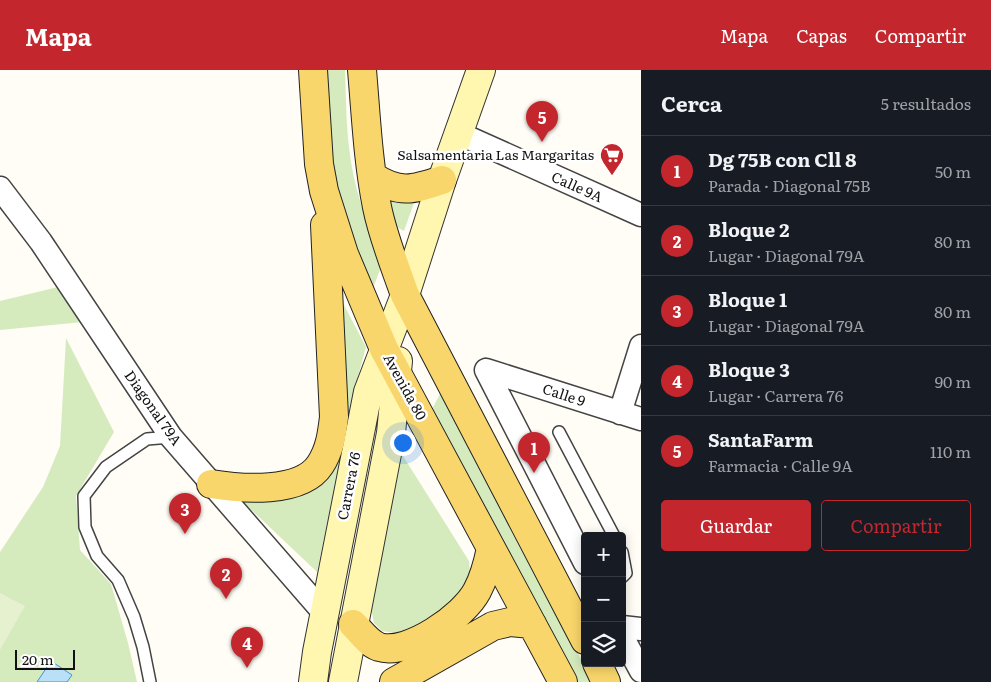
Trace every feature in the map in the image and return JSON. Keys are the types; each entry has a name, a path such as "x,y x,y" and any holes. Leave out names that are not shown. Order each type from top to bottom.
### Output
{"main road":[{"name":"Avenida 80","path":"313,70 319,164 324,191 344,254 390,361 532,624 555,677"},
{"path":"362,70 372,176 377,208 385,239 405,295 581,630"},
{"name":"Carrera 76","path":"343,682 391,433 390,361 405,295 442,180 481,70"},
{"path":"372,176 395,188 407,189 442,180"},
{"path":"211,484 246,488 281,486 298,481 310,474 320,466 327,452 332,439 334,417 324,191"},
{"name":"Carrera 76","path":"313,682 324,613 368,392 390,361"},
{"path":"353,624 368,640 379,647 393,648 410,644 429,635 450,622 464,610 476,593 484,575 491,548"},
{"path":"394,682 493,626 510,622 532,624"},
{"path":"599,667 606,682"}],"street":[{"name":"Calle 9A","path":"458,133 641,215"},
{"name":"Diagonal 79A","path":"0,188 41,242 171,438 324,613"},
{"path":"631,416 641,346"},
{"name":"Calle 9","path":"581,555 486,370 631,416"},
{"path":"626,628 641,630"},
{"path":"626,643 641,671"}],"lane":[{"path":"559,432 612,532"},
{"path":"150,682 134,617 118,580 97,556 85,527 84,496 106,467 139,444 147,439 171,438"}],"green space":[{"path":"326,70 345,70 346,109 351,162 366,220 383,262 373,288 335,182 328,140"},
{"path":"391,199 415,200 404,231 389,223"},
{"path":"334,286 366,347 348,413"},
{"path":"58,287 83,322 0,330 0,301"},
{"path":"66,338 114,432 76,496 80,550 111,584 137,682 0,682 0,552 43,487 60,446"},
{"path":"441,392 581,659 581,667 585,667 593,682 572,682 430,413"},
{"path":"398,448 469,561 470,573 465,585 448,608 401,634 382,631 374,623 371,608"},
{"path":"343,450 317,572 238,497 303,493 323,484"},
{"path":"0,593 25,606 0,650"}],"water":[{"path":"51,661 72,675 67,682 37,682"}],"place":[{"name":"SantaFarm","path":"542,142"},
{"name":"Salsamentaria Las Margaritas","path":"612,176"},
{"name":"Dg 75B con Cll 8","path":"534,473"},
{"name":"Bloque 1","path":"185,534"},
{"name":"Bloque 2","path":"226,599"},
{"name":"Bloque 3","path":"247,668"}]}
